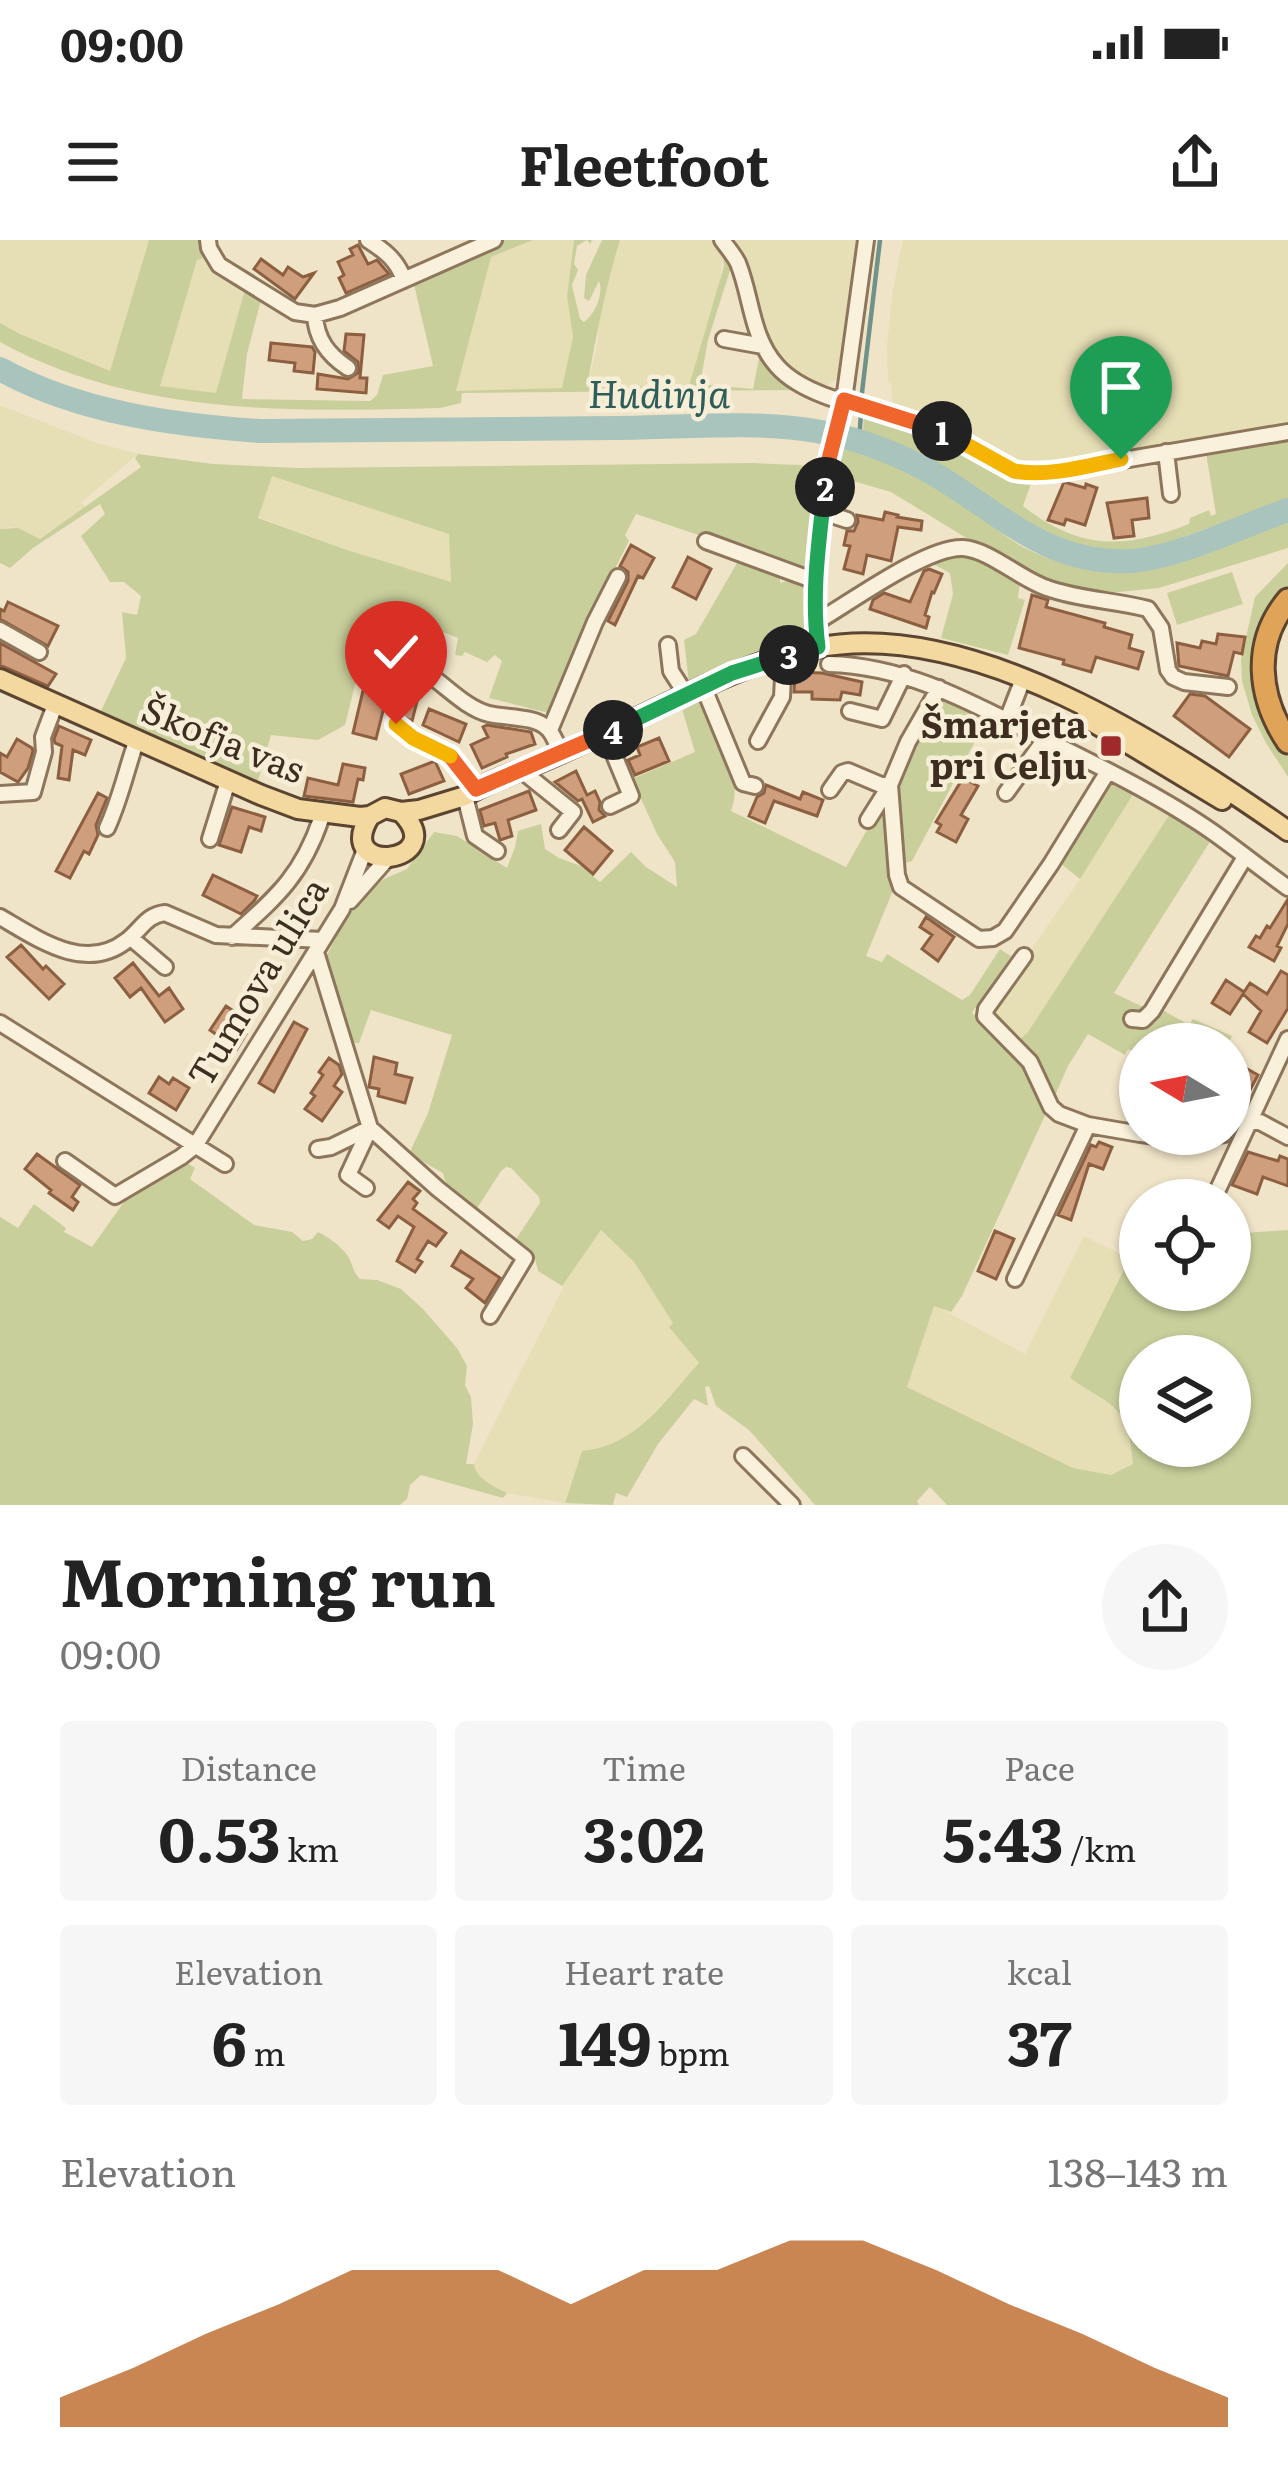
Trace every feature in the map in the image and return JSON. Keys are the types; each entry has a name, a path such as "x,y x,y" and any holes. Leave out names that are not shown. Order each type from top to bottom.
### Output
{"highway":[{"path":"1288,600 1278,612 1262,658 1262,682 1288,742"}],"main road":[{"name":"Škofja vas","path":"0,680 298,809 370,816 385,808 419,810 470,792 704,686 784,657 823,655 863,644 944,652 1030,682"},
{"path":"1030,682 1114,720 1288,831"},
{"path":"1030,682 1288,845"},
{"path":"298,809 348,829 387,859 408,848 413,832 470,792"},
{"path":"401,812 413,832"},
{"path":"365,843 365,822 370,816"}],"street":[{"path":"208,240 219,265 296,312 315,315 494,240"},
{"path":"368,240 387,252 404,280"},
{"path":"722,240 737,261 763,346 787,376 846,406 869,408 948,433 1014,471 1059,471 1288,432"},
{"path":"866,240 846,406 827,467 822,512 815,623 823,655 904,674 1007,720 1175,809 1288,888"},
{"path":"315,315 326,350 348,368"},
{"path":"724,339 763,346"},
{"path":"1166,452 1172,494"},
{"path":"822,512 847,520"},
{"path":"706,541 815,581"},
{"path":"815,623 907,568 962,548 979,552 1049,589 1148,608 1161,628 1173,677 1228,686"},
{"path":"550,730 618,577"},
{"path":"0,630 39,652"},
{"path":"668,645 671,671 682,697"},
{"path":"758,741 782,697 784,657"},
{"path":"850,711 882,719 904,674"},
{"path":"431,676 474,709 541,724 563,752"},
{"path":"1007,720 1030,682"},
{"path":"704,686 743,783 755,786"},
{"path":"868,820 939,688"},
{"path":"0,794 34,792 43,737 55,705"},
{"path":"396,724 413,738 448,754 470,792 475,836 497,851"},
{"path":"605,733 632,796 610,806"},
{"path":"1006,793 1045,740"},
{"path":"107,828 136,742"},
{"path":"521,770 573,812 560,830"},
{"path":"830,790 848,771 890,785"},
{"path":"890,785 901,886 986,939 1005,931 1107,772"},
{"path":"210,839 228,782"},
{"path":"231,938 293,878 309,853 321,819"},
{"name":"Tumova ulica","path":"65,1161 115,1196 195,1146 342,909 365,843"},
{"path":"1132,1019 1143,1020 1152,1011 1245,857"},
{"path":"342,909 387,859"},
{"path":"0,916 56,948 82,956 131,938 149,917 165,913 216,935 299,937 320,946 370,1128 525,1258 490,1316"},
{"path":"131,938 164,967"},
{"path":"1024,956 985,1016 1030,1061 1058,1114 1119,1130"},
{"name":"Tumova ulica","path":"0,1023 195,1146"},
{"path":"1251,1118 1288,1039"},
{"path":"1251,1122 1288,1137"},
{"path":"1015,1279 1088,1125"},
{"path":"318,1149 370,1128"},
{"path":"366,1188 348,1174 370,1128"},
{"path":"195,1146 225,1164"},
{"path":"743,1456 792,1505"}],"shaded area":[{"path":"0,240 149,240 110,372 0,323"},
{"path":"533,240 574,240 567,296 573,337 563,388 456,392 491,257"},
{"path":"620,240 713,240 723,256 690,386 587,388"},
{"path":"736,240 863,240 838,378 824,387 806,382 791,374 772,351 734,249"},
{"path":"903,240 1288,240 1288,428 1028,469 893,407 887,345"},
{"path":"202,258 246,286 216,394 160,386 197,260"},
{"path":"0,405 138,454 82,502 86,508 39,539 11,527 0,529"},
{"path":"272,475 450,534 451,583 258,517"},
{"path":"1134,793 1170,814 1017,1042 989,1011"},
{"path":"600,1230 634,1262 673,1323 670,1327 699,1364 642,1426 618,1444 582,1451 565,1503 507,1493 482,1479 474,1464 562,1286"},
{"path":"1084,1236 1119,1253 1119,1278 1070,1378 1119,1411 1119,1467 1127,1467 1111,1475 1073,1468 907,1387 934,1305 1025,1354"}],"green space":[{"path":"149,240 205,240 216,266 203,258 197,260 160,386 216,393 246,286 262,296 247,354 242,399 370,401 383,375 433,366 413,280 502,240 533,240 491,257 456,391 562,388 573,337 567,296 574,240 587,240 577,246 574,264 578,270 572,285 584,322 600,292 599,281 589,301 584,298 586,275 602,240 620,240 587,387 689,386 724,266 713,240 719,240 733,261 708,340 700,384 753,389 760,353 801,390 462,393 461,403 440,408 271,408 159,396 105,384 0,342 0,323 110,371"},
{"path":"864,413 936,435 1033,478 1023,506 1084,538 1144,538 1189,524 1190,518 1209,510 1211,516 1216,514 1205,447 1288,436 1288,499 1156,547 1098,551 1049,539 946,469 863,434"},
{"path":"842,446 925,476 1013,541 1059,562 1126,569 1158,564 1288,518 1288,548 1159,588 1073,591 1004,561 891,492 836,476"},
{"path":"138,454 298,468 752,463 800,465 824,473 809,572 636,514 625,535 629,541 552,714 489,698 502,661 495,655 487,662 465,652 455,655 458,638 389,606 374,657 357,677 345,725 318,740 271,735 254,782 100,713 126,658 122,612 137,615 141,596 124,582 110,582 81,536 105,514 100,504 10,568 0,563 0,529 18,528 40,539 141,467 135,458","holes":["272,476 449,534 451,582 258,518"]},
{"path":"968,553 1020,583 1018,598 1025,600 1008,655 941,638 953,594 950,573 931,563 947,554"},
{"path":"741,556 780,570 780,583 789,575 809,588 805,634 689,683 684,640 696,634"},
{"path":"1288,563 1288,586 1259,631 1251,667 1253,695 1272,737 1288,757 1288,777 1252,715 1241,660 1255,597"},
{"path":"1232,572 1243,604 1177,625 1167,593"},
{"path":"945,699 988,717 912,861 901,864 897,789 923,726"},
{"path":"699,701 707,704 733,771 731,811 846,867 881,805 887,805 894,888 866,956 882,962 887,954 962,1000 1000,949 1018,961 982,1011 975,1008 972,1013 1016,1047 1048,1109 962,1296 951,1312 934,1306 907,1387 1073,1468 1111,1475 1127,1467 1251,1467 1251,1335 1119,1335 1119,1413 1070,1378 1119,1279 1119,1311 1251,1311 1251,1233 1288,1230 1288,1505 947,1505 930,1487 917,1501 919,1505 815,1505 749,1430 716,1406 709,1386 705,1387 708,1406 694,1399 658,1444 627,1497 616,1493 613,1505 565,1503 582,1451 634,1431 699,1363 669,1327 673,1323 634,1262 601,1230 562,1286 538,1271 535,1258 514,1242 540,1203 511,1168 501,1171 474,1213 454,1196 443,1173 409,1154 428,1113 452,1035 371,1010 359,1043 348,1042 324,961 350,909 384,879 407,869 434,832 457,836 507,868 518,831 541,824 545,849 581,866 600,882 631,852 677,887 675,862 632,779 695,752 682,709"},
{"path":"1111,781 1134,793 1080,879 1060,863"},
{"path":"1170,814 1213,837 1114,993 1147,1009 1152,1004 1185,1023 1119,1023 1119,1052 1088,1034 1054,1098 1017,1042"},
{"path":"186,1162 195,1168 190,1179 254,1225 292,1232 303,1241 318,1232 344,1252 360,1279 401,1289 423,1309 467,1366 465,1385 473,1424 466,1464 474,1464 482,1478 507,1493 503,1498 421,1475 400,1505 0,1505 0,1217 18,1228 34,1204 66,1228 64,1232 92,1247 131,1192"}],"building":[{"path":"358,245 368,264 377,260 389,274 346,293 338,262 353,255 350,249"},
{"path":"261,259 283,275 288,267 303,277 314,273 295,299 254,269"},
{"path":"346,334 364,335 360,378 367,378 366,393 317,389 318,374 348,379 358,373 358,362 344,351"},
{"path":"271,343 312,347 313,373 294,371 295,363 269,360"},
{"path":"1064,482 1097,488 1085,525 1048,520"},
{"path":"1147,498 1149,518 1132,520 1134,536 1114,538 1107,503"},
{"path":"885,512 922,521 921,530 898,527 891,561 867,555 863,574 844,569 850,546 844,545 847,531 854,531 857,515 883,520"},
{"path":"631,545 654,558 643,578 638,576 615,625 608,621 628,581 628,572 620,566"},
{"path":"688,557 711,569 696,599 673,587"},
{"path":"929,569 942,574 925,615 929,617 926,628 870,609 873,600 884,593 910,602"},
{"path":"1032,595 1048,600 1046,607 1132,635 1129,648 1143,652 1138,669 1096,657 1091,672 1019,648"},
{"path":"8,602 58,626 48,646 0,619 0,609 4,611"},
{"path":"388,619 399,621 397,630 433,639 420,673 412,721 384,707 376,739 353,733 367,674 373,676"},
{"path":"1218,634 1245,637 1242,654 1234,652 1228,676 1179,666 1177,643 1200,648 1202,641 1216,644"},
{"path":"0,643 56,674 48,686 0,665"},
{"path":"795,672 862,682 860,695 842,692 840,700 812,699 812,692 794,692"},
{"path":"1190,694 1205,696 1250,729 1229,757 1174,716"},
{"path":"429,709 466,724 459,742 423,725"},
{"path":"59,726 91,740 85,755 73,750 69,780 58,778 62,746 54,739"},
{"path":"483,727 531,732 535,744 482,768 471,745 488,737"},
{"path":"659,738 669,761 635,775 628,760 640,755 637,747"},
{"path":"17,739 33,751 18,782 0,772 0,753 7,757"},
{"path":"435,761 444,781 409,794 401,774"},
{"path":"343,764 365,768 353,802 304,796 308,778 338,785"},
{"path":"576,771 587,795 595,791 605,816 593,822 582,799 578,801 555,782"},
{"path":"963,778 978,786 961,815 968,819 956,842 937,832 941,825 936,822"},
{"path":"766,785 800,799 803,792 823,800 817,816 774,801 765,823 749,816"},
{"path":"529,791 536,810 508,820 512,836 500,840 495,823 484,826 480,810"},
{"path":"98,793 107,798 96,825 98,835 70,878 56,871"},
{"path":"232,807 265,817 261,831 249,827 241,852 219,845"},
{"path":"584,827 612,851 593,874 565,850"},
{"path":"213,875 257,896 241,914 203,895"},
{"path":"1288,899 1288,924 1274,961 1249,947 1270,928"},
{"path":"926,917 954,937 938,961 922,949 932,935 920,927"},
{"path":"21,945 64,984 49,999 7,957"},
{"path":"133,963 159,996 169,988 183,1009 165,1022 141,988 130,997 115,978"},
{"path":"1281,971 1288,975 1288,1008 1267,1043 1251,1033 1261,1011 1243,994 1230,1014 1212,1003 1226,980 1244,992 1250,983 1267,994"},
{"path":"226,1006 247,1020 240,1030 246,1034 237,1049 210,1030"},
{"path":"294,1022 307,1029 274,1092 259,1083"},
{"path":"374,1057 397,1063 395,1074 412,1078 405,1103 378,1096 379,1089 369,1087"},
{"path":"329,1058 339,1065 342,1074 334,1086 342,1092 322,1121 305,1109"},
{"path":"159,1077 169,1084 173,1078 189,1088 176,1110 149,1093"},
{"path":"1099,1142 1112,1147 1103,1169 1089,1164 1071,1220 1058,1215 1091,1145 1096,1147"},
{"path":"1251,1153 1278,1161 1280,1156 1288,1159 1288,1186 1263,1177 1257,1194 1251,1192 1251,1179 1235,1179"},
{"path":"37,1154 80,1185 72,1197 78,1202 73,1210 25,1169"},
{"path":"408,1182 420,1191 413,1199 417,1203 413,1209 446,1233 436,1246 428,1241 415,1272 397,1261 414,1227 398,1216 389,1228 378,1220"},
{"path":"995,1231 1014,1239 996,1279 978,1271"},
{"path":"461,1251 500,1278 485,1303 466,1288 473,1279 452,1266"}],"waterway":[{"path":"861,401 880,240"},
{"name":"Hudinja","path":"0,369 61,396 126,414 260,431 742,425 816,431 899,456 1031,537 1104,561 1170,554 1288,510"},
{"path":"859,442 861,413"}],"place":[{"name":"Šmarjeta pri Celju","path":"1111,746"}],"route":[{"path":"396,724 413,738 448,754 476,789 732,673 818,647 818,550 827,467 844,400 948,433 1014,471 1028,474 1121,459"}]}
